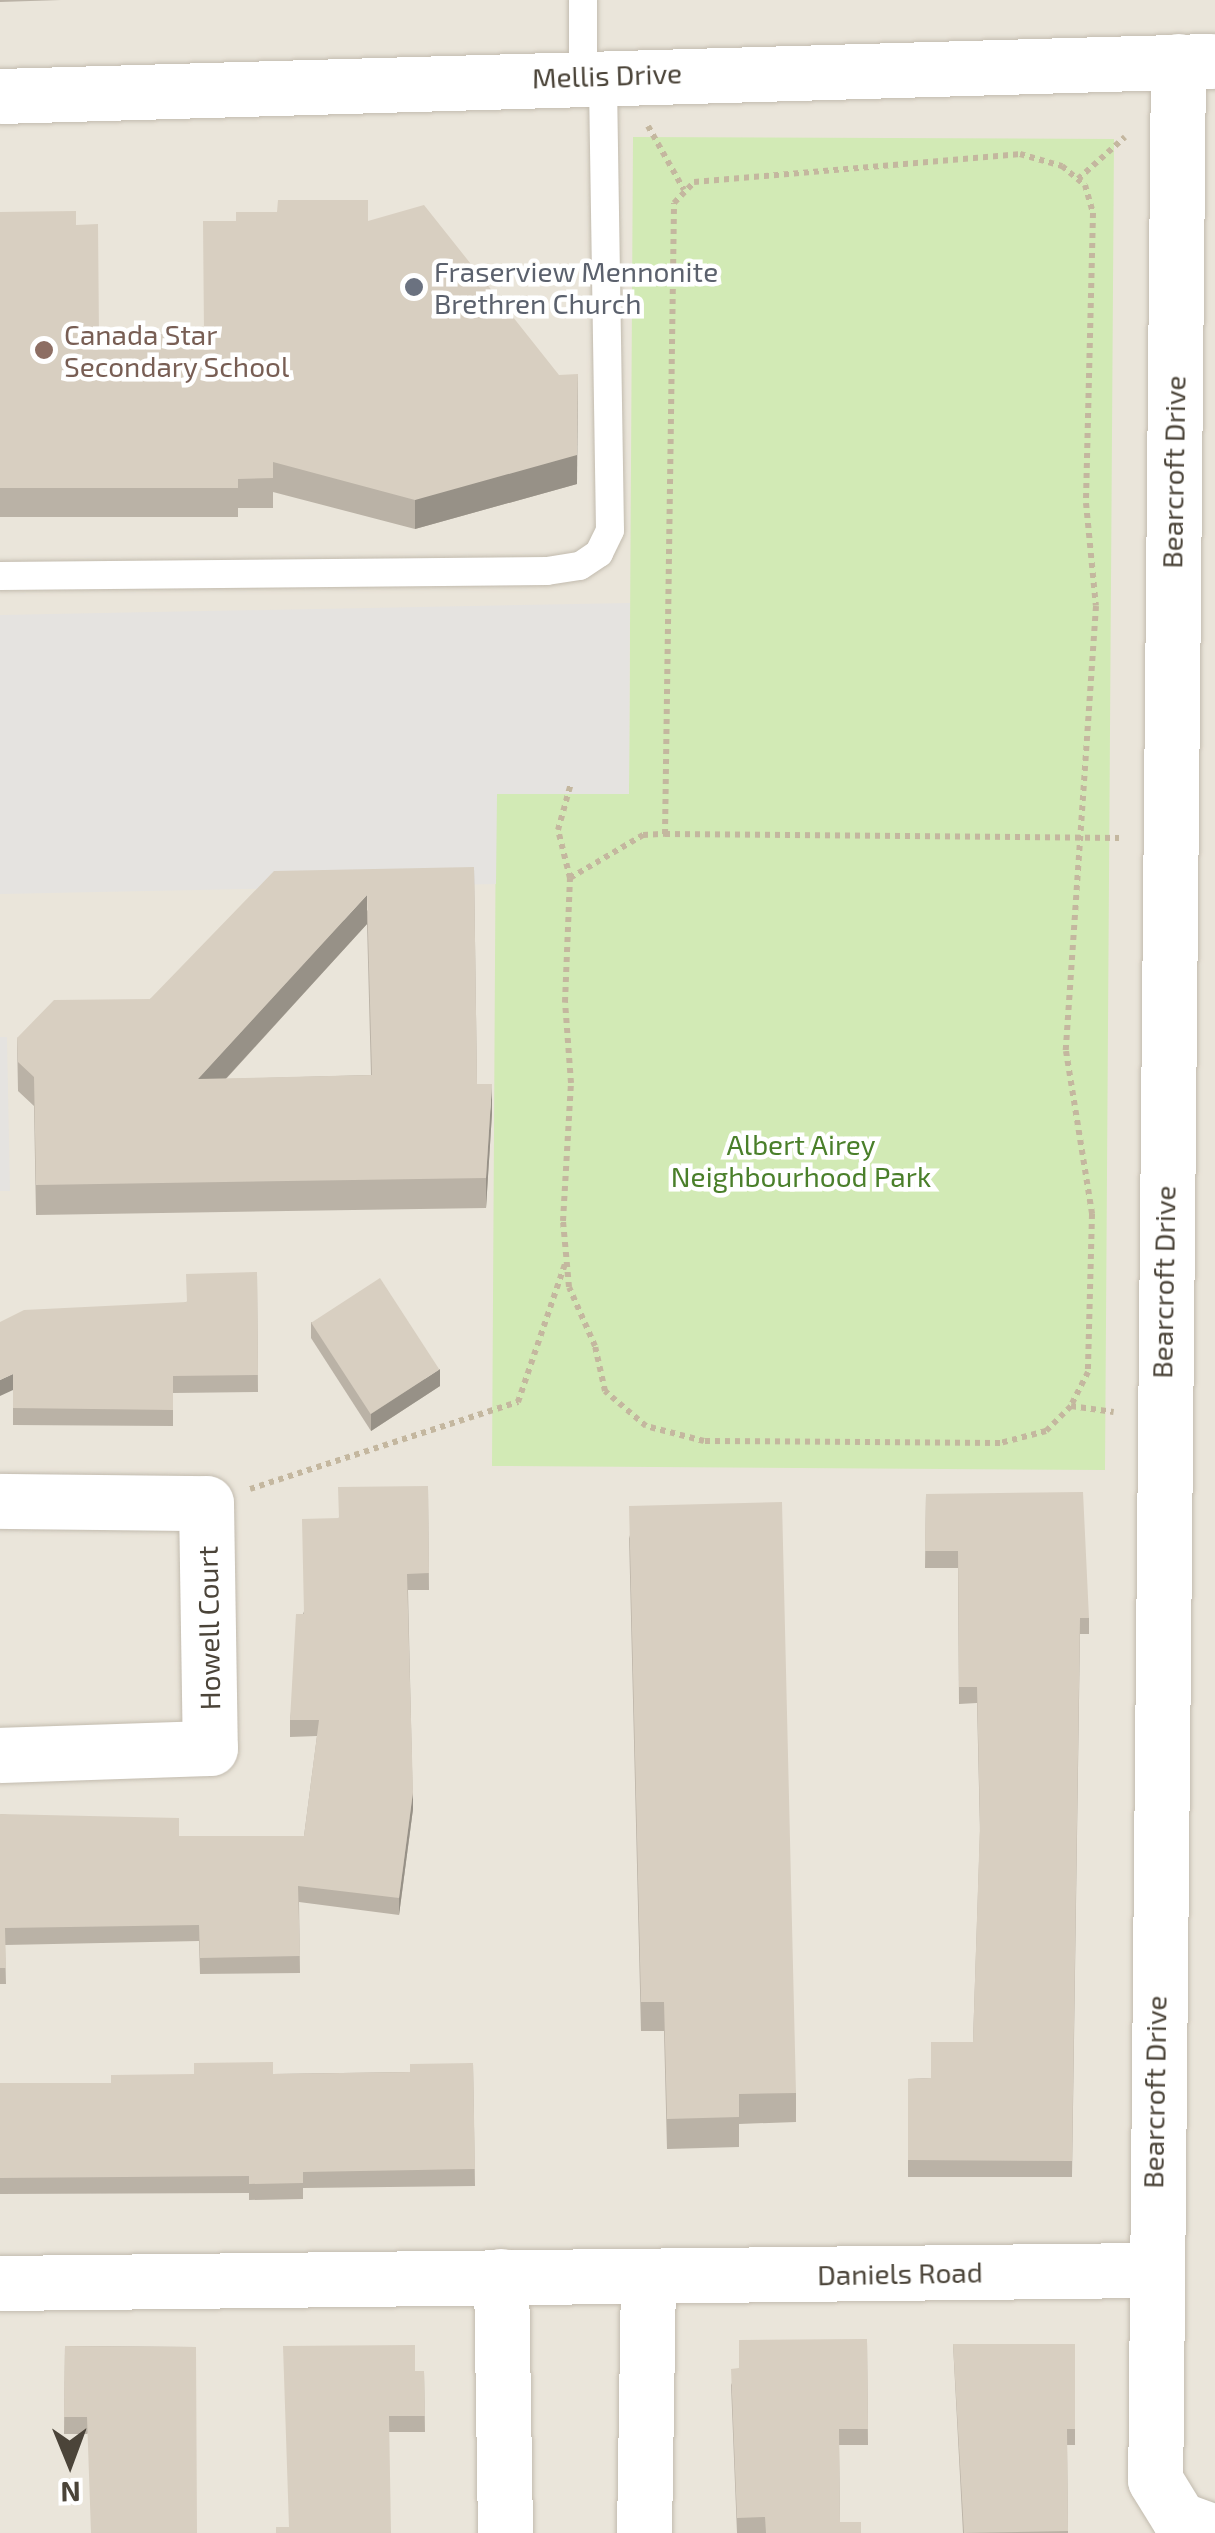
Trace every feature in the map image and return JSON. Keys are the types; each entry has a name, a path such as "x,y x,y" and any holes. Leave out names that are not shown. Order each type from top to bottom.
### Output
{"street":[{"name":"Mellis Drive","path":"0,96 593,75 1196,61"},
{"name":"Bearcroft Drive","path":"1196,61 1152,2270 1154,2480 1163,2502 1193,2528 1215,2532"},
{"path":"0,1501 206,1503"},
{"name":"Howell Court","path":"0,1755 210,1748 206,1503"},
{"name":"Daniels Road","path":"0,2284 1152,2270"},
{"path":"501,2276 504,2533"},
{"path":"644,2533 648,2276"}],"lane":[{"path":"0,576 547,571 580,566 599,553 610,511 593,75 583,0"}],"path":[{"path":"642,114 684,190"},
{"path":"1078,179 1132,130"},
{"path":"571,783 558,830 570,878 567,1258 569,1286 605,1391 646,1426 704,1440 1000,1443 1046,1432 1071,1406 1088,1372 1092,1214 1066,1051 1096,606 1086,503 1093,213 1078,179 1062,166 1020,154 733,178 694,182 674,203 665,834"},
{"path":"570,878 643,835 1083,839"},
{"path":"206,1503 518,1402 567,1258"},
{"path":"1071,1406 1123,1414"}],"shaded area":[{"path":"0,0 1215,0 1215,2533 0,2533"},
{"path":"630,603 629,794 497,794 496,884 0,894 0,615"},
{"path":"0,1037 7,1037 10,1191 0,1191"}],"green space":[{"name":"Albert Airey Neighbourhood Park","path":"633,137 1114,139 1105,1470 492,1466 496,794 629,794"}],"building":[{"path":"278,200 368,200 368,221 424,205 559,375 578,374 577,455 415,500 273,462 273,478 238,479 238,488 0,488 0,212 76,211 76,225 98,224 99,335 204,334 203,221 236,221 236,212 277,212"},
{"path":"474,867 477,1084 492,1084 486,1178 36,1185 34,1077 18,1062 17,1038 54,1000 150,999 274,871","holes":["367,895 372,1075 198,1079"]},
{"path":"257,1272 258,1375 173,1376 173,1410 13,1408 13,1374 0,1380 0,1322 24,1310 187,1302 186,1274"},
{"path":"380,1278 439,1369 371,1414 311,1323"},
{"path":"428,1486 429,1573 407,1574 413,1792 399,1898 298,1886 300,1956 200,1958 199,1925 5,1928 6,1968 0,1968 0,1814 179,1818 179,1836 304,1836 319,1720 290,1720 296,1614 304,1614 302,1519 339,1518 338,1487"},
{"path":"1083,1492 1089,1618 1080,1618 1072,2161 908,2160 908,2079 931,2078 931,2042 973,2042 980,1824 977,1687 959,1687 958,1551 925,1551 926,1494"},
{"path":"782,1502 796,2093 739,2094 739,2117 667,2119 664,2002 641,2002 629,1506"},
{"path":"273,2062 273,2074 410,2072 410,2064 473,2063 475,2169 303,2172 303,2183 249,2184 249,2176 0,2178 0,2083 111,2083 111,2075 194,2074 194,2063"},
{"path":"867,2339 868,2429 839,2429 840,2522 861,2522 861,2533 766,2533 765,2517 737,2518 731,2369 739,2368 739,2340"},
{"path":"953,2344 1075,2344 1075,2429 1067,2429 1068,2531 964,2533"},
{"path":"415,2345 415,2371 424,2371 425,2416 389,2416 391,2533 276,2533 276,2527 289,2527 283,2346"},
{"path":"65,2346 196,2347 197,2533 91,2533 87,2417 64,2417"}],"place":[{"name":"Fraserview Mennonite Brethren Church","path":"414,287"},
{"name":"Canada Star Secondary School","path":"44,350"}]}
